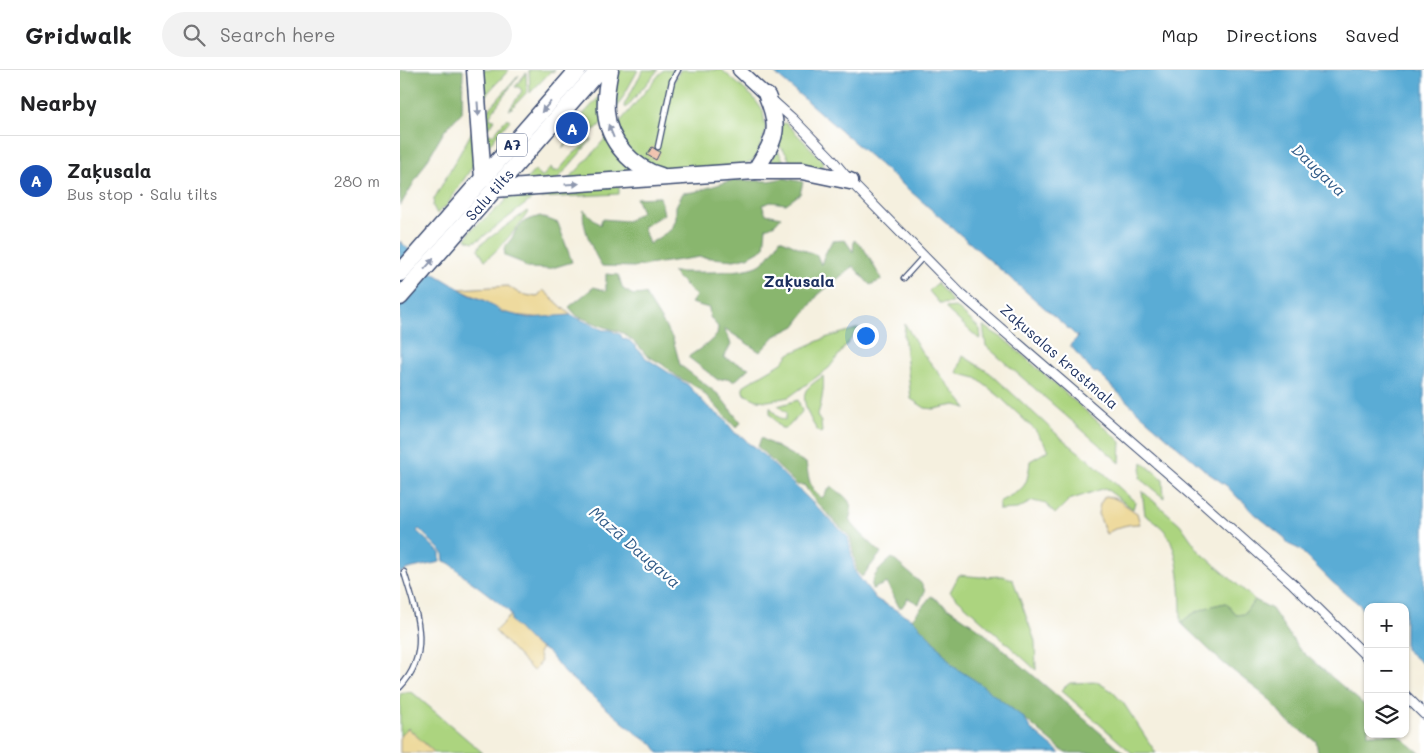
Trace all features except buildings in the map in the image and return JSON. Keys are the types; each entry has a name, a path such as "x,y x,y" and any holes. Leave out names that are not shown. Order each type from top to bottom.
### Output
{"highway":[{"path":"475,70 480,149 489,184 525,188 756,171 802,170 850,181"},
{"name":"Salu tilts","path":"489,184 578,70"},
{"name":"Salu tilts","path":"400,297 452,226 489,184 599,70"},
{"path":"610,70 606,96 606,112 610,130 616,143 642,168 665,177"},
{"path":"756,171 772,144 774,137 773,110 767,96"},
{"name":"Salu tilts","path":"400,273 452,226"}],"street":[{"name":"Zaķusalas krastmala","path":"738,70 830,157 850,181 961,294 1293,584 1364,654"},
{"path":"1409,699 1424,714"}],"lane":[{"path":"658,147 672,81 678,70"},
{"path":"904,278 924,256"},
{"path":"400,687 415,666 420,645 419,628 404,572"}],"green space":[{"path":"400,70 463,70 462,112 445,130 400,206"},
{"path":"481,70 509,70 483,98"},
{"path":"529,70 555,70 551,71 530,93"},
{"path":"620,70 638,70 618,106 596,129 575,130 579,123 577,121 616,79"},
{"path":"643,70 658,70 626,108 624,105"},
{"path":"663,70 675,70 671,79 657,142 674,82 680,70 722,70 753,97 763,111 766,131 755,159 744,165 677,172 635,169 619,187 619,194 541,198 567,180 582,165"},
{"path":"526,73 527,92 509,110 522,91 519,87 515,87"},
{"path":"519,75 490,115 490,119 495,120 487,129 485,114"},
{"path":"507,118 510,120 487,147 487,134 493,135"},
{"path":"783,123 787,124 824,162 821,168 790,164 786,153 776,145"},
{"path":"473,130 476,161 445,208 443,207 437,214 433,206 434,199"},
{"path":"594,131 581,142 580,137 576,136 562,149 576,133"},
{"path":"592,139 557,180 480,239 473,242 466,239 471,230 506,201 505,199 513,194 535,170 540,177 551,167 553,171 558,171 573,154"},
{"path":"777,149 786,165 771,163 770,161"},
{"path":"784,178 803,182 800,194 786,204 771,202 762,205 766,214 781,217 775,224 766,228 764,248 748,257 734,260 700,257 634,267 602,266 592,247 584,222 584,210 600,225 602,219 627,221 642,212 636,198 660,197 664,214 643,227 649,244 672,229 676,219 676,206 683,193 694,192 733,180 769,181"},
{"path":"527,211 525,217 514,230 495,252 485,260 478,249 481,244"},
{"path":"540,216 558,223 572,262 549,269 527,268 520,262 505,256 504,248 516,230 525,221"},
{"path":"780,239 817,255 821,265 832,241 845,240 853,252 854,240 863,247 882,280 870,285 853,266 818,295 795,326 775,336 760,352 724,328 731,344 724,358 749,368 734,382 729,378 718,380 688,357 717,335 718,327 710,317 709,308 691,303 696,296 672,272 718,272 754,267 767,259"},
{"path":"606,274 618,275 623,289 633,295 645,294 673,339 680,365 719,395 741,423 736,428 700,389 678,377 662,364 646,355 639,346 623,333 577,316 569,307 594,287 606,291"},
{"path":"937,283 952,303 940,304 929,291"},
{"path":"956,307 980,329 981,338 979,339 945,308"},
{"path":"905,324 921,351 967,408 955,405 934,409 925,408 911,399 904,335"},
{"path":"983,326 1004,339 1121,442 1120,463 986,346"},
{"path":"859,328 829,368 789,397 768,401 757,400 743,392 746,384 782,363 789,354 825,338"},
{"path":"963,356 990,373 1060,437 1095,465 1135,502 1133,509 1105,488 1069,500 1055,514 1046,504 1033,501 1017,509 999,510 999,502 1022,488 1027,478 1030,461 1049,450 1035,430 999,396 976,378 957,373"},
{"path":"823,376 822,396 817,416 821,422 822,432 820,433 813,424 805,405 805,393 807,389"},
{"path":"798,400 801,413 787,428 781,428 770,414 770,407 778,417 785,420 787,413 778,406"},
{"path":"761,438 806,463 812,487 822,498 831,486 848,500 851,508 849,520 881,553 862,577 857,572 850,537 815,501 804,485 797,485 758,447"},
{"path":"1142,462 1163,479 1164,498 1140,479"},
{"path":"1142,491 1180,524 1199,551 1255,600 1244,614 1236,615 1226,603 1202,610 1191,615 1181,623 1177,560 1169,537 1163,529 1145,515"},
{"path":"892,558 922,584 925,591 919,604 908,598 902,607 899,607 887,583 872,589 875,576"},
{"path":"959,575 980,577 1003,576 1013,580 1035,641 1036,670 950,592"},
{"path":"931,596 979,629 1124,753 1065,753 1024,718 954,667 932,639 912,619"},
{"path":"1255,600 1272,609 1299,649 1364,705 1364,738 1402,738 1420,753 1318,753 1316,741 1287,721 1268,698 1222,662 1181,623 1191,615 1202,610 1226,603 1236,615 1244,614"},
{"path":"1097,682 1112,691 1124,704 1156,753 1132,753 1061,690 1070,683"},
{"path":"413,693 483,753 435,753 408,728 400,736 400,694"}],"sand":[{"path":"508,286 520,294 537,297 543,290 571,315 544,318 514,315 502,312 486,301 458,289"},
{"path":"1105,496 1118,500 1137,513 1140,524 1122,526 1106,534 1098,514 1100,504"},
{"path":"511,615 532,643 541,648 538,653 541,661 533,671 495,631"},
{"path":"408,728 435,753 400,753 400,736"}],"water":[{"name":"Daugava","path":"771,70 1424,70 1424,665 1409,652 1409,603 1364,603 1364,615 1360,605 1332,582 1299,549 1288,544 1285,538 1250,510 1227,486 1208,473 1138,412 1097,372 1095,373 1091,370 1070,345 1078,337"},
{"name":"Mazā Daugava","path":"400,241 433,273 470,295 486,301 502,312 529,318 571,315 603,330 610,330 630,341 646,358 688,385 708,407 724,419 735,433 754,446 848,537 855,572 876,599 912,619 932,639 954,667 976,681 1024,718 1031,729 1060,753 659,753 652,743 639,736 565,673 548,652 532,643 511,621 511,615 508,610 453,566 444,561 443,553 419,529 417,531 440,553 440,562 408,569 400,573"}],"place":[{"name":"Zaķusala","path":"572,128"}],"district":[{"name":"Zaķusala","path":"799,281"}]}
